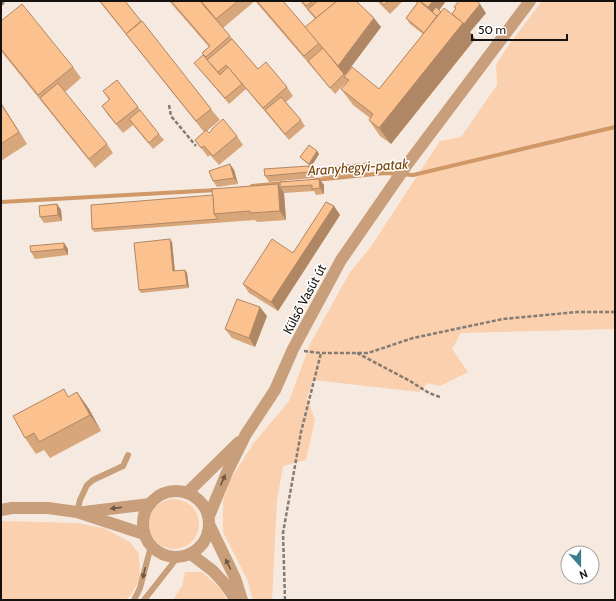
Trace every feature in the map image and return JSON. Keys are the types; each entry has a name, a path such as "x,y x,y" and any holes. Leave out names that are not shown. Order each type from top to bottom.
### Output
{"street":[{"name":"Külső Vasút út","path":"209,521 228,470 246,434 275,390 293,349 341,260 406,166 530,1"},
{"name":"Külső Vasút út","path":"187,493 246,434"},
{"path":"209,521 207,536 202,546 191,554 177,558 163,555 151,546 144,534 143,520 150,504 155,499 165,493 176,491 187,493 198,499 205,507 209,521 235,578 242,600"},
{"path":"79,512 150,504"},
{"path":"1,510 12,508 48,508 79,512 144,534"},
{"path":"191,554 213,571 225,584 236,600"}],"lane":[{"path":"79,512 80,500 87,485 93,480 122,466 128,455"},
{"path":"134,600 140,588 151,546"},
{"path":"144,600 177,558"}],"path":[{"path":"1,5 5,1"},
{"path":"169,105 170,116 196,146"},
{"path":"293,349 321,353 368,353 413,338 503,319 577,312 615,312"},
{"path":"285,600 283,532 301,432 321,353"},
{"path":"356,353 410,381 429,393 440,397"}],"shaded area":[{"path":"542,1 615,1 615,329 461,333 452,349 468,372 440,386 428,383 419,392 313,380 307,398 315,420 306,460 283,466 277,500 272,600 253,600 247,579 223,532 223,501 230,480 253,444 289,401 310,344 350,272 370,248 440,141 461,137 497,85 496,65 506,49"},
{"path":"174,499 188,503 195,510 199,524 195,538 188,545 174,549 160,545 153,538 149,524 153,510 160,503"},
{"path":"1,521 77,523 104,528 130,542 139,554 140,579 126,600 1,600"},
{"path":"185,572 202,572 221,589 227,600 173,600 182,586"}],"building":[{"path":"100,1 125,1 141,21 126,34"},
{"path":"171,1 200,1 230,36 206,57 202,53 210,46"},
{"path":"201,1 238,1 216,19"},
{"path":"257,1 283,1 319,43 304,56"},
{"path":"302,1 313,1 306,6"},
{"path":"318,1 337,1 316,18 308,9"},
{"path":"337,1 356,1 374,18 338,66 305,27"},
{"path":"380,1 388,1 384,5"},
{"path":"419,1 437,16 424,33 406,18"},
{"path":"420,1 433,1 428,7"},
{"path":"459,1 476,1 480,4 464,24 452,14 456,8 454,7"},
{"path":"22,4 73,67 38,95 1,49 1,21"},
{"path":"436,7 441,12 437,16 432,12"},
{"path":"444,8 463,23 379,128 369,120 373,114 341,89 349,80 344,77 352,67 379,89"},
{"path":"142,21 211,109 196,121 126,34"},
{"path":"232,39 258,69 266,62 287,87 263,108 226,65 218,72 207,60"},
{"path":"323,48 344,74 330,88 308,61"},
{"path":"203,55 220,75 228,67 242,84 225,98 194,63"},
{"path":"117,80 138,107 116,124 102,106 110,99 103,91"},
{"path":"58,83 107,144 89,159 40,98"},
{"path":"281,97 301,120 285,134 265,110"},
{"path":"1,104 19,132 1,144"},
{"path":"140,110 159,134 149,143 129,119"},
{"path":"223,119 237,136 213,156 204,146 201,148 195,140 206,130 209,133"},
{"path":"309,145 317,151 309,164 300,157"},
{"path":"367,163 368,170 321,175 320,168"},
{"path":"230,164 234,178 213,181 209,171"},
{"path":"309,166 310,172 265,176 264,169"},
{"path":"319,179 320,188 312,189 312,185 280,187 280,182"},
{"path":"278,184 280,211 250,213 250,211 214,214 212,189"},
{"path":"213,195 214,214 218,219 92,229 91,205"},
{"path":"326,202 334,206 271,302 243,284 272,239 293,253"},
{"path":"57,204 58,215 40,217 39,206"},
{"path":"170,239 173,271 185,270 187,285 139,290 134,243"},
{"path":"64,243 64,249 31,252 30,246"},
{"path":"237,299 260,307 249,338 225,329"},
{"path":"64,389 68,397 77,392 90,415 39,442 34,433 25,438 13,416"}],"waterway":[{"name":"Aranyhegyi-patak","path":"315,180 385,173 413,175 615,127"},
{"name":"Aranyhegyi-patak","path":"252,186 285,183"},
{"name":"Aranyhegyi-patak","path":"1,202 217,190"}]}
